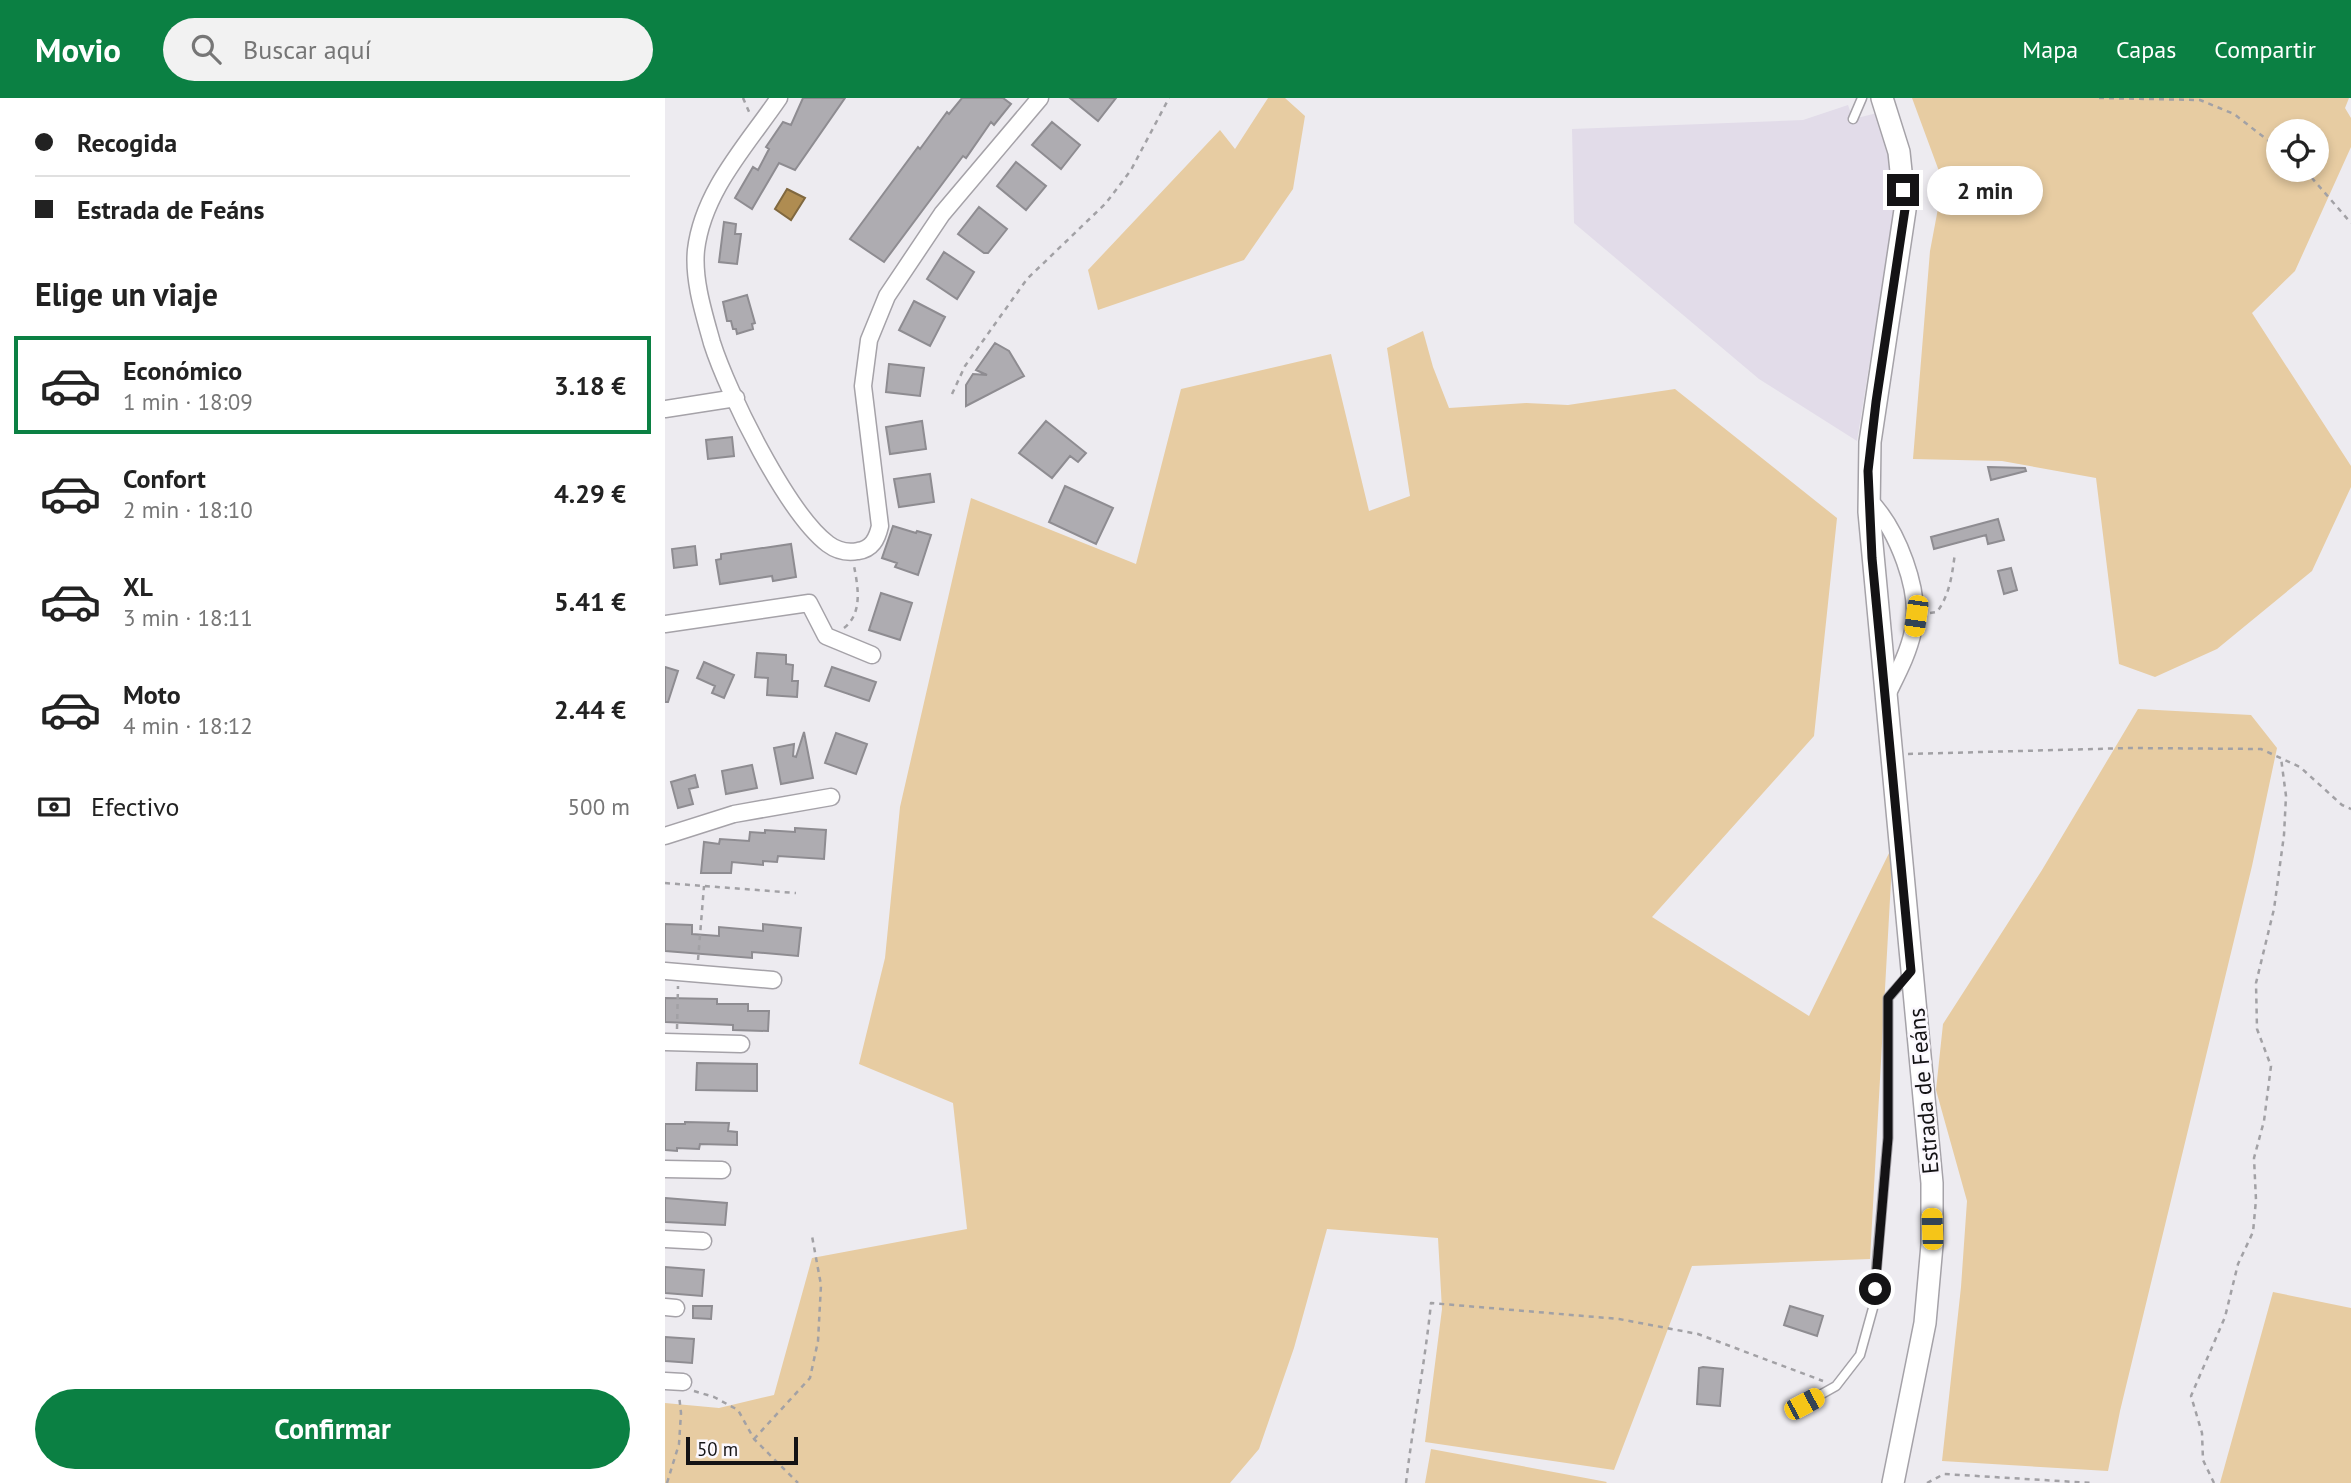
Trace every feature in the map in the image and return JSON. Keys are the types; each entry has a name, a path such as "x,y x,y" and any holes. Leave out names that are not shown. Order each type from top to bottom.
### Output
{"street":[{"path":"779,98 714,191 704,214 696,251 697,277 713,346 777,480 808,523 828,544 851,552 871,546 878,536 880,526 863,386 873,329 887,296 942,214 1040,98"},
{"name":"Estrada de Feáns","path":"1882,98 1899,152 1905,209 1870,442 1869,500 1890,755 1932,1183 1932,1245 1925,1323 1893,1483"},
{"path":"665,409 736,398"},
{"path":"1869,500 1878,510 1901,552 1909,573 1916,616 1902,665 1886,697"},
{"path":"665,624 809,603 825,636 872,654"},
{"path":"668,836 734,814 831,797"},
{"path":"665,971 773,980"},
{"path":"671,1042 741,1044"},
{"path":"665,1169 722,1170"},
{"path":"665,1239 703,1241"},
{"path":"665,1381 683,1382"}],"lane":[{"path":"1853,120 1862,98"},
{"path":"1804,1404 1836,1387 1860,1355 1873,1308 1888,1138 1888,998 1911,971"}],"path":[{"path":"952,394 965,366 1027,279 1106,203 1131,170 1169,98"},
{"path":"2099,98 2200,100 2234,114 2266,139"},
{"path":"2315,182 2351,223"},
{"path":"831,639 850,624 857,606 858,589 851,552"},
{"path":"1916,616 1937,612 1945,601 1955,553"},
{"path":"1890,755 2158,748 2261,749 2300,767 2342,805 2351,809"},
{"path":"2214,1483 2203,1460 2202,1433 2192,1396 2225,1317 2238,1264 2253,1232 2256,1200 2255,1158 2264,1121 2271,1066 2257,1029 2256,982 2274,909 2284,835 2285,796 2281,758"},
{"path":"665,884 796,893"},
{"path":"698,961 704,886"},
{"path":"671,1042 678,987"},
{"path":"754,1439 810,1378 818,1341 821,1284 812,1236"},
{"path":"1406,1483 1431,1303 1619,1319 1698,1334 1836,1387"},
{"path":"683,1382 691,1390 714,1397 738,1410 754,1439 779,1467 799,1483"},
{"path":"667,1483 679,1444 679,1397 683,1382"},
{"path":"1927,1483 1944,1474 2092,1483"}],"shaded area":[{"path":"1268,98 1285,98 1305,116 1293,189 1244,260 1098,310 1088,270 1220,130 1235,149"},
{"path":"1912,98 2349,98 2345,108 2351,118 2351,147 2295,271 2252,313 2351,466 2351,487 2312,571 2217,649 2155,677 2119,664 2096,478 2002,461 1913,459 1930,251 1943,182"},
{"path":"1848,105 1853,119 1877,113 1893,171 1894,211 1857,441 1759,379 1574,223 1572,129 1803,120"},
{"path":"787,189 805,198 791,220 775,209"},
{"path":"1423,331 1449,408 1526,403 1568,405 1675,389 1837,518 1814,736 1652,917 1809,1016 1893,845 1870,1259 1692,1266 1614,1470 1425,1442 1442,1309 1438,1238 1327,1229 1294,1348 1259,1449 1230,1483 665,1483 665,1403 719,1408 774,1395 812,1258 967,1229 953,1103 859,1064 885,958 900,807 971,498 1136,564 1181,389 1331,354 1369,511 1410,496 1387,348"},
{"path":"2138,709 2251,715 2277,748 2252,866 2120,1411 2108,1471 1942,1461 1961,1287 1967,1201 1936,1090 1943,1024 2042,870"},
{"path":"2273,1292 2351,1308 2351,1483 2220,1483"},
{"path":"1431,1449 1607,1482 1425,1483"}],"building":[{"path":"803,98 845,98 795,170 779,163 752,209 735,198 753,167 758,170 769,149 766,147 783,122 791,125"},
{"path":"962,98 1003,98 1011,104 994,125 991,122 966,158 963,156 884,262 850,239 918,147 920,149 947,112 949,114"},
{"path":"1070,98 1116,98 1098,121"},
{"path":"1052,122 1080,145 1061,169 1032,145"},
{"path":"1016,162 1046,186 1026,210 997,186"},
{"path":"979,207 1007,229 988,253 984,253 958,234"},
{"path":"724,222 736,224 735,234 741,234 737,264 719,262"},
{"path":"944,252 974,272 957,299 927,279"},
{"path":"747,295 755,323 752,324 753,329 737,334 731,321 727,321 723,302"},
{"path":"914,301 945,317 930,346 899,330"},
{"path":"995,343 1009,351 1024,376 966,406 966,385 973,374 987,375 976,370"},
{"path":"889,364 924,368 920,396 886,392"},
{"path":"922,421 926,449 890,454 886,427"},
{"path":"1046,421 1086,453 1078,462 1070,456 1052,478 1019,453"},
{"path":"732,437 734,456 708,459 706,440"},
{"path":"1988,467 2025,468 2026,471 1991,480"},
{"path":"930,474 934,502 899,507 894,479"},
{"path":"1065,486 1113,508 1096,544 1049,522"},
{"path":"1998,519 2004,540 1988,544 1986,535 1934,549 1931,537"},
{"path":"893,526 931,535 918,575 895,567 897,563 882,558"},
{"path":"791,544 796,577 773,581 772,576 720,584 716,560 721,559 721,554"},
{"path":"695,546 697,565 674,568 672,549"},
{"path":"2011,568 2017,590 2004,594 1998,571"},
{"path":"881,593 912,603 900,640 869,630"},
{"path":"757,653 786,655 786,664 793,665 792,681 798,681 797,697 767,695 768,678 755,677"},
{"path":"704,662 734,675 724,698 712,693 715,686 697,678"},
{"path":"665,667 678,671 668,702 665,702"},
{"path":"832,667 876,682 869,701 825,686"},
{"path":"804,732 813,778 781,784 774,748 794,744 793,756 796,757"},
{"path":"836,733 867,744 856,774 825,763"},
{"path":"752,765 757,788 726,794 722,771"},
{"path":"695,775 698,787 689,789 693,804 678,808 671,782"},
{"path":"795,828 826,830 824,859 778,856 777,862 763,861 763,865 732,862 731,873 701,873 704,842 719,844 720,839 749,841 750,832 795,832"},
{"path":"665,924 692,925 692,934 719,936 719,927 763,931 763,924 801,928 798,956 752,952 752,958 665,951"},
{"path":"665,998 717,999 717,1004 748,1004 748,1011 769,1011 768,1031 733,1030 733,1025 665,1022"},
{"path":"697,1063 757,1064 757,1091 696,1090"},
{"path":"729,1123 728,1131 737,1132 737,1145 700,1144 699,1149 665,1150 665,1124"},
{"path":"665,1198 727,1203 725,1225 665,1222"},
{"path":"665,1267 704,1270 702,1296 665,1293"},
{"path":"693,1306 712,1306 711,1319 693,1318"},
{"path":"1790,1306 1823,1316 1817,1336 1784,1325"},
{"path":"665,1337 694,1339 692,1363 665,1361"},
{"path":"1699,1368 1723,1369 1720,1406 1697,1404"}],"route":[{"path":"1875,1289 1888,1138 1888,998 1911,971 1872,558 1868,471 1905,209 1903,190"}]}
